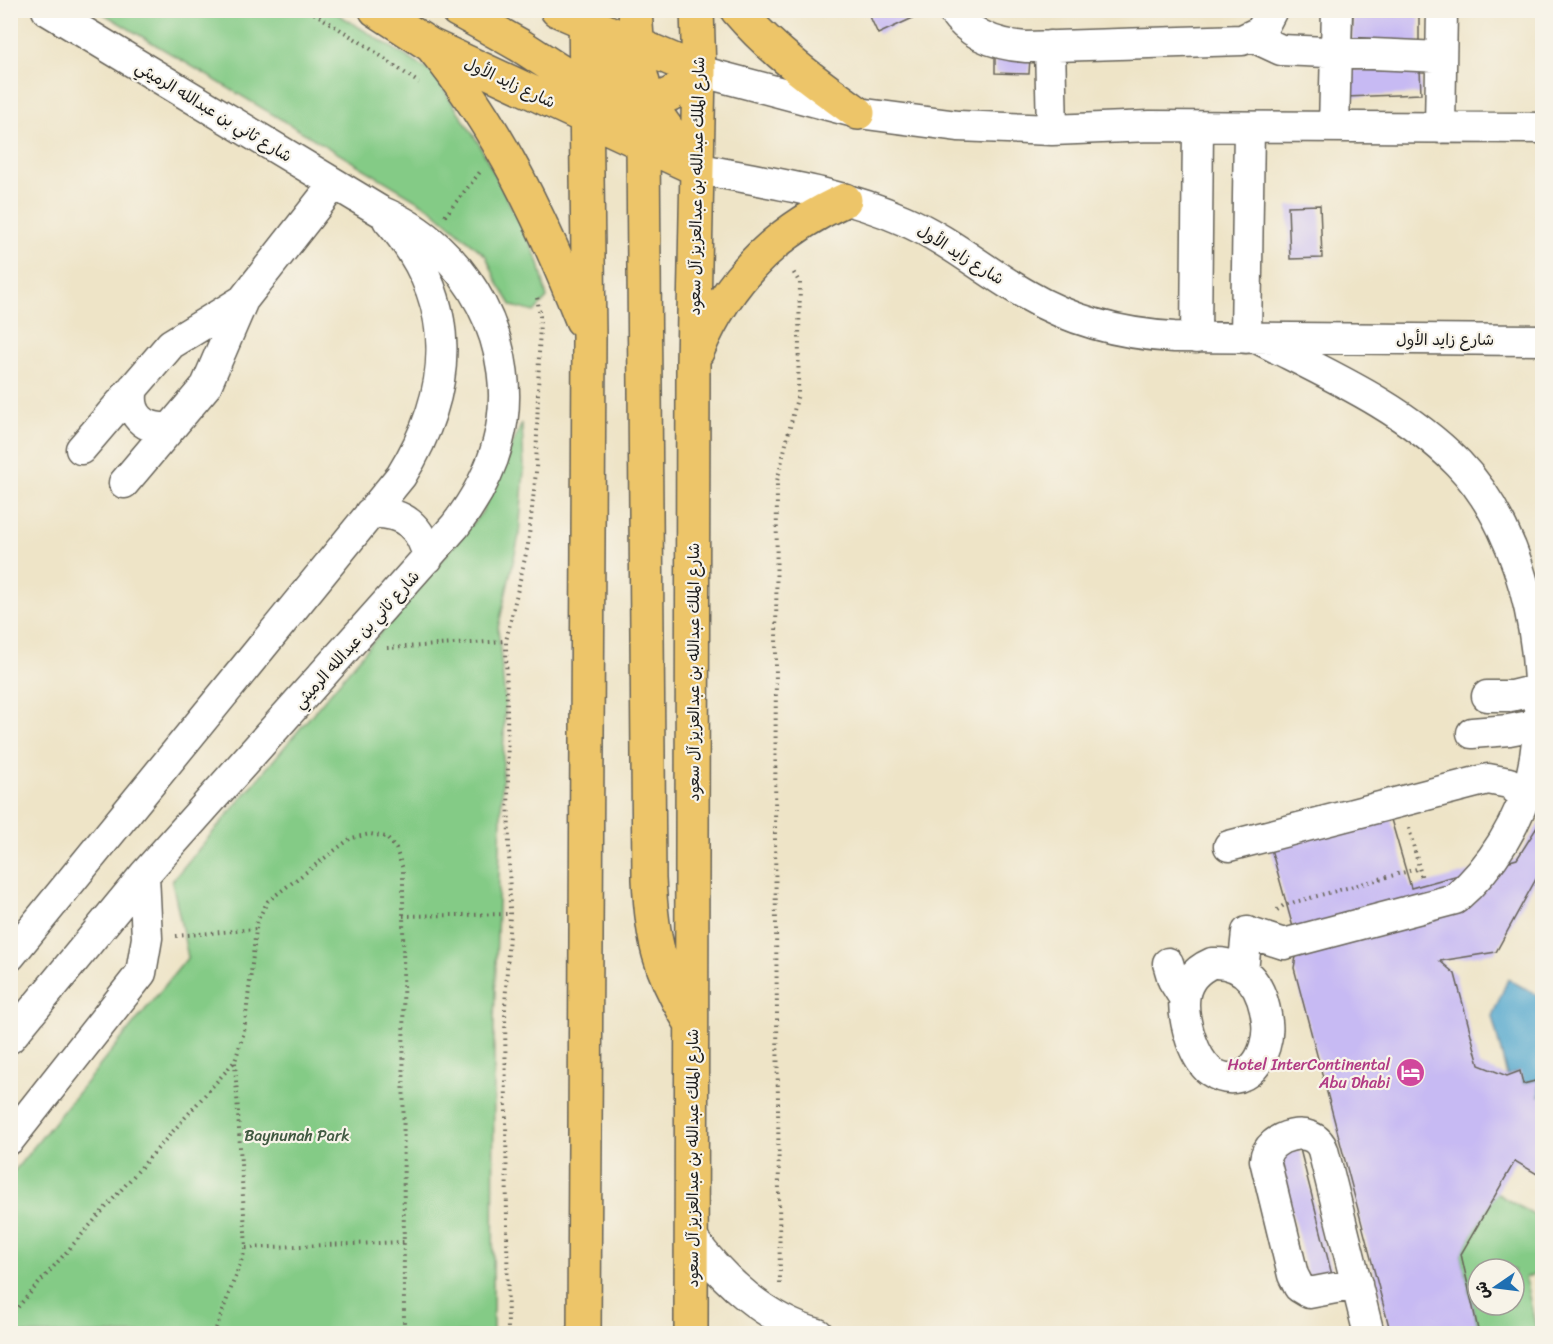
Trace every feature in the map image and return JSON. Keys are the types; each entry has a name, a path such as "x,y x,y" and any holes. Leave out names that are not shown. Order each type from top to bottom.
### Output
{"main road":[{"name":"شارع زايد الأول","path":"376,10 430,45 695,168"},
{"path":"458,10 585,85 641,102 677,91 699,71 636,45 576,15"},
{"path":"635,10 643,145 650,899 652,928 659,958 674,994 692,1024"},
{"name":"شارع الملك عبدالله بن عبدالعزيز آل سعود","path":"691,1334 693,362 695,168 699,71 697,10"},
{"path":"737,10 763,39 786,59 858,113"},
{"path":"576,15 585,85 589,338 584,1334"},
{"path":"576,15 614,61 641,102 695,168"},
{"path":"430,45 463,86 503,154 550,243 589,338"},
{"path":"693,362 707,328 725,296 747,267 796,226 845,200"}],"street":[{"name":"شارع ثاني بن عبدالله الرميثي","path":"10,1038 144,875 428,558 470,507 486,478 499,440 504,388 501,362 485,311 457,266 428,237 397,218 380,211 47,10"},
{"path":"952,10 970,29 996,42 1016,47 1242,40 1252,37 1268,22 1272,10"},
{"path":"1334,127 1337,10"},
{"path":"1440,128 1442,10"},
{"path":"1252,37 1281,50 1441,57"},
{"path":"1050,46 1052,130"},
{"path":"699,71 858,113 958,126 1052,130 1198,127 1542,128"},
{"path":"1196,338 1198,127"},
{"path":"1243,971 1247,932 1284,944 1455,899 1478,879 1503,842 1524,797 1534,765 1540,724 1540,689 1533,621 1517,560 1507,533 1477,484 1436,443 1406,421 1342,382 1252,338 1249,127"},
{"name":"شارع زايد الأول","path":"695,168 845,200 900,219 927,231 963,252 1024,294 1073,318 1133,333 1196,338 1542,340"},
{"path":"124,483 211,378 224,339 243,300 334,183"},
{"name":"شارع ثاني بن عبدالله الرميثي","path":"10,956 401,476 427,429 435,405 443,359 435,304 426,278 408,246 380,211"},
{"path":"81,449 180,336 243,300"},
{"path":"133,388 132,405 139,420 154,428 171,427"},
{"path":"370,513 398,515 410,522 420,532 428,558"},
{"path":"1487,696 1511,696 1540,689"},
{"path":"1472,733 1509,730 1540,724"},
{"path":"1229,846 1488,779 1509,783 1524,797"},
{"path":"10,1139 141,973 147,938 144,875"},
{"path":"1168,963 1173,980 1183,996 1187,1026 1202,1062 1220,1076 1242,1075 1260,1061 1267,1038 1267,1024 1261,997 1243,971 1234,965 1212,963 1192,975 1183,996"},
{"path":"1357,1284 1309,1293 1299,1287 1293,1275 1265,1160 1271,1144 1306,1134 1321,1144 1357,1284 1369,1334"},
{"path":"692,1238 723,1275 747,1296 781,1318 818,1334"}],"path":[{"path":"309,10 365,45 423,86"},
{"path":"428,237 488,162"},
{"path":"780,1288 775,837 777,481 798,394 800,283 789,265"},
{"path":"508,1334 505,1007 510,914 506,641 528,545 535,482 540,316"},
{"path":"346,650 506,641"},
{"path":"1402,801 1430,906"},
{"path":"214,1334 246,1248 235,1061 244,1032 257,921 268,901 351,838 370,834 386,837 396,849 403,869 404,1334"},
{"path":"1284,905 1420,868"},
{"path":"403,916 510,914"},
{"path":"147,938 256,929"},
{"path":"10,1316 235,1061"},
{"path":"246,1248 404,1242"}],"green space":[{"path":"99,11 333,11 433,73 478,142 528,239 539,263 547,298 534,312 512,306 497,282 486,256 430,208"},
{"name":"Baynunah Park","path":"522,423 524,470 519,536 498,628 505,701 494,1023 493,1333 11,1334 11,1175 188,957 172,881 482,512"},
{"path":"1496,1193 1542,1220 1542,1271 1526,1278 1526,1257 1466,1257 1466,1276 1461,1254"},
{"path":"1526,1283 1537,1333 1479,1333 1475,1317 1526,1317"}],"water":[{"path":"1508,979 1542,998 1542,1030 1538,1047 1542,1064 1542,1095 1538,1097 1539,1080 1523,1084 1519,1071 1507,1076 1492,1016"}],"building":[{"path":"867,10 912,10 915,17 878,34"},
{"path":"1353,10 1419,10 1419,47 1352,46"},
{"path":"995,57 1030,58 1029,74 995,73"},
{"path":"1420,69 1421,94 1346,97 1346,70"},
{"path":"1320,205 1322,258 1290,259 1288,206"},
{"name":"Hotel InterContinental Abu Dhabi","path":"1390,816 1411,888 1517,859 1542,819 1542,868 1496,952 1440,961 1455,974 1479,1065 1507,1076 1520,1071 1523,1084 1539,1080 1538,1097 1542,1095 1542,1177 1515,1161 1461,1254 1466,1276 1466,1317 1475,1317 1479,1334 1391,1334 1294,968 1298,945 1271,849"},
{"path":"1300,1149 1333,1279 1310,1284 1278,1155"}],"place":[{"name":"Hotel InterContinental Abu Dhabi","path":"1411,1073"}]}
